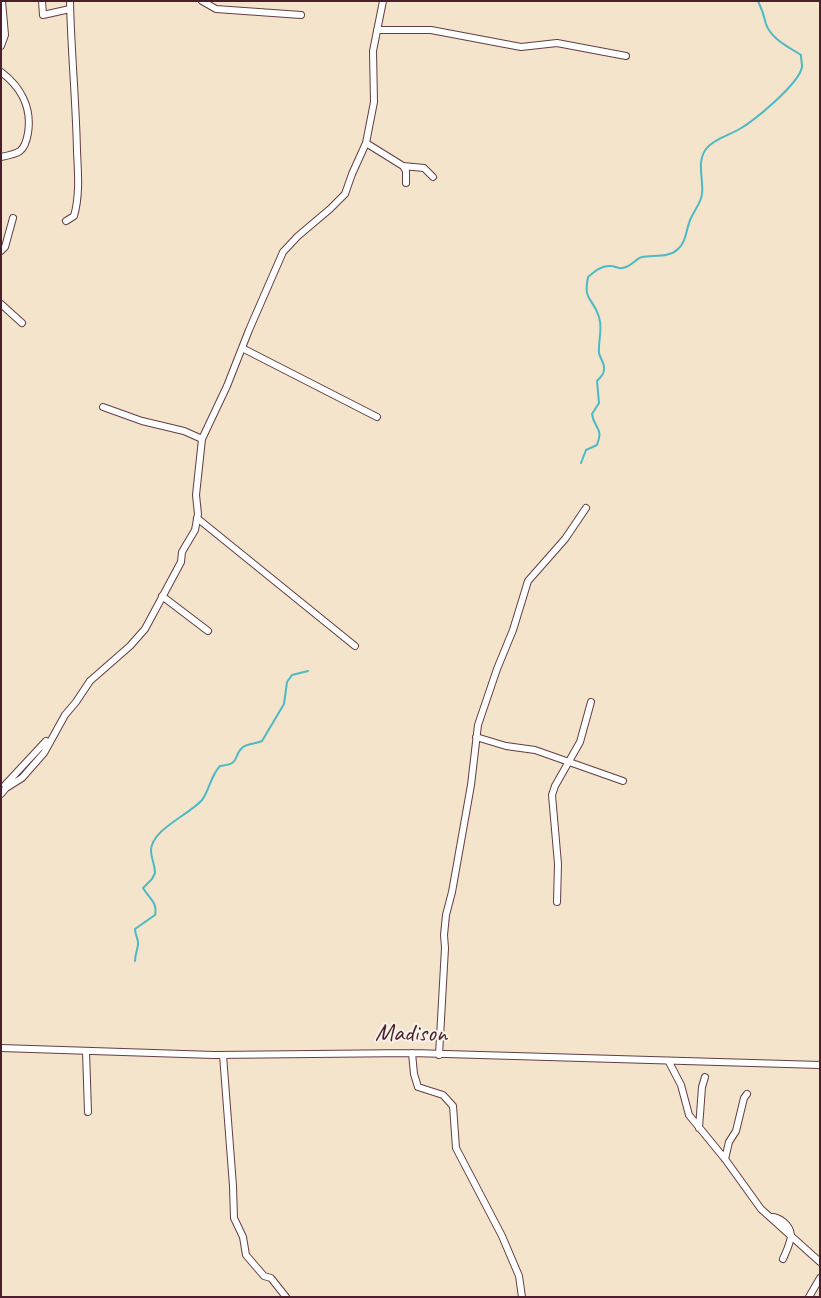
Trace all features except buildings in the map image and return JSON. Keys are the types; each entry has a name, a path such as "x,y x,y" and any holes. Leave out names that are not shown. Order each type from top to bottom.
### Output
{"street":[{"path":"1,46 4,35 2,1"},
{"path":"42,1 43,14 70,9"},
{"path":"66,222 74,216 78,201 70,1"},
{"path":"202,1 216,9 301,15"},
{"path":"1,792 22,778 44,753 58,727 90,680 130,646 145,629 181,562 182,552 195,530 197,518 196,495 202,439 227,386 283,252 345,194 366,143 374,102 372,60 383,1"},
{"path":"378,30 431,30 521,47 557,43 626,56"},
{"path":"1,72 16,85 28,108 30,124 27,140 20,151 1,157"},
{"path":"366,143 403,166 424,168 433,177"},
{"path":"403,166 406,171 406,183"},
{"path":"1,251 5,247 13,218"},
{"path":"1,304 22,323"},
{"path":"242,348 377,417"},
{"path":"103,407 142,421 184,431 202,439"},
{"path":"439,1055 446,915 452,892 471,785 476,737 481,715 513,630 528,581 565,539 586,508"},
{"path":"197,518 355,646"},
{"path":"162,596 208,631"},
{"path":"557,902 558,864 552,795 554,786 580,742 591,702"},
{"path":"476,737 506,746 535,750 623,781"},
{"name":"Madison","path":"1,1048 223,1055 412,1053 820,1066"},
{"path":"86,1051 88,1112"},
{"path":"412,1053 414,1074 418,1087 443,1095 453,1106 456,1148 502,1236 519,1276 522,1297"},
{"path":"223,1055 234,1218 243,1237 246,1255 264,1276 271,1278 286,1297"},
{"path":"669,1062 682,1085 689,1116 725,1159 761,1209 820,1262"},
{"path":"699,1128 702,1087 706,1077"},
{"path":"725,1159 729,1142 736,1132 744,1098 747,1094"},
{"path":"783,1259 791,1236"},
{"path":"809,1297 820,1278"}],"waterway":[{"path":"581,463 586,450 597,445 599,439 599,431 592,414 599,403 597,381 604,369 599,353 600,321 588,295 588,277 605,266 621,268 630,265 642,257 666,255 678,249 683,242 689,222 701,197 701,160 706,149 716,140 738,130 764,111 793,83 802,67 801,55 781,42 768,29 758,1"},
{"path":"135,961 138,943 135,929 155,915 156,911 154,904 143,888 155,873 151,853 153,842 164,829 202,800 214,774 220,766 234,761 240,750 245,746 262,741 284,704 287,682 292,675 308,671"}]}
